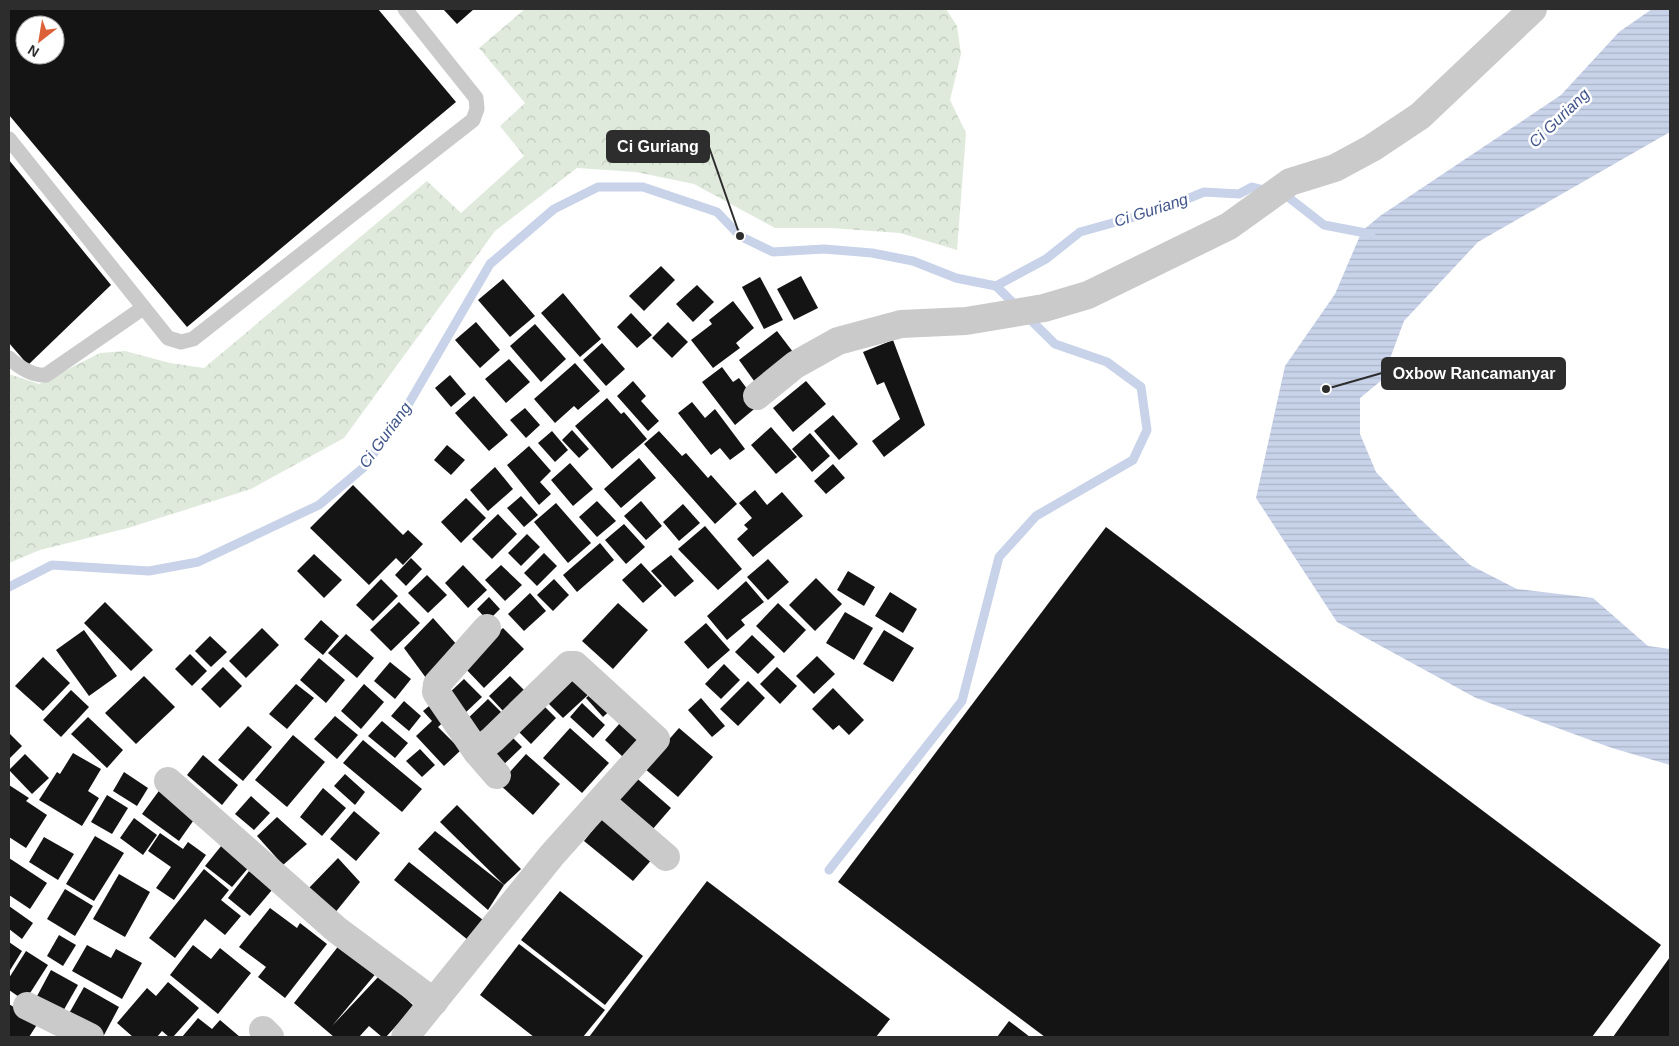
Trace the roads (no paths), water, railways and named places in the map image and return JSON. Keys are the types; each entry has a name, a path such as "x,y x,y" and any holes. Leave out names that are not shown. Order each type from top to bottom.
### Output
{"street":[{"path":"757,396 795,365 838,341 901,324 966,321 1024,312 1088,295 1229,226 1290,182 1336,168 1372,148 1420,116 1533,9"},
{"path":"487,628 437,684 436,692 477,752 497,775"},
{"path":"404,1037 552,856 656,739 575,665 569,665 493,739 477,752"},
{"path":"168,781 338,930 434,1002"},
{"path":"602,802 666,857"},
{"path":"27,1006 90,1037"}],"lane":[{"path":"9,139 168,338 181,342 193,339 472,120 477,109 476,98 405,9"},
{"path":"9,358 38,376 46,375 143,308"}],"water":[{"path":"1652,9 1670,9 1670,132 1478,242 1404,321 1382,380 1360,398 1360,434 1376,472 1419,518 1470,565 1517,589 1593,598 1648,646 1670,649 1670,765 1612,748 1476,698 1337,622 1256,498 1285,366 1335,294 1362,231 1380,216 1561,95 1619,32"}],"waterway":[{"name":"Ci Guriang","path":"9,587 52,565 149,571 198,562 319,505 363,468 405,410 490,264 554,209 598,187 643,187 717,212 740,236 773,252 824,249 872,253 913,261 956,278 996,286 1046,259 1080,232 1163,209 1204,192 1239,194 1252,187 1268,191"},
{"name":"Ci Guriang","path":"1280,195 1288,197 1324,225 1371,234"},
{"path":"829,870 962,701 999,557 1036,516 1133,460 1147,430 1141,387 1107,362 1055,344 996,286"}],"place":[{"name":"Ci Guriang","path":"740,236"},
{"name":"Oxbow Rancamanyar","path":"1326,389"}]}
